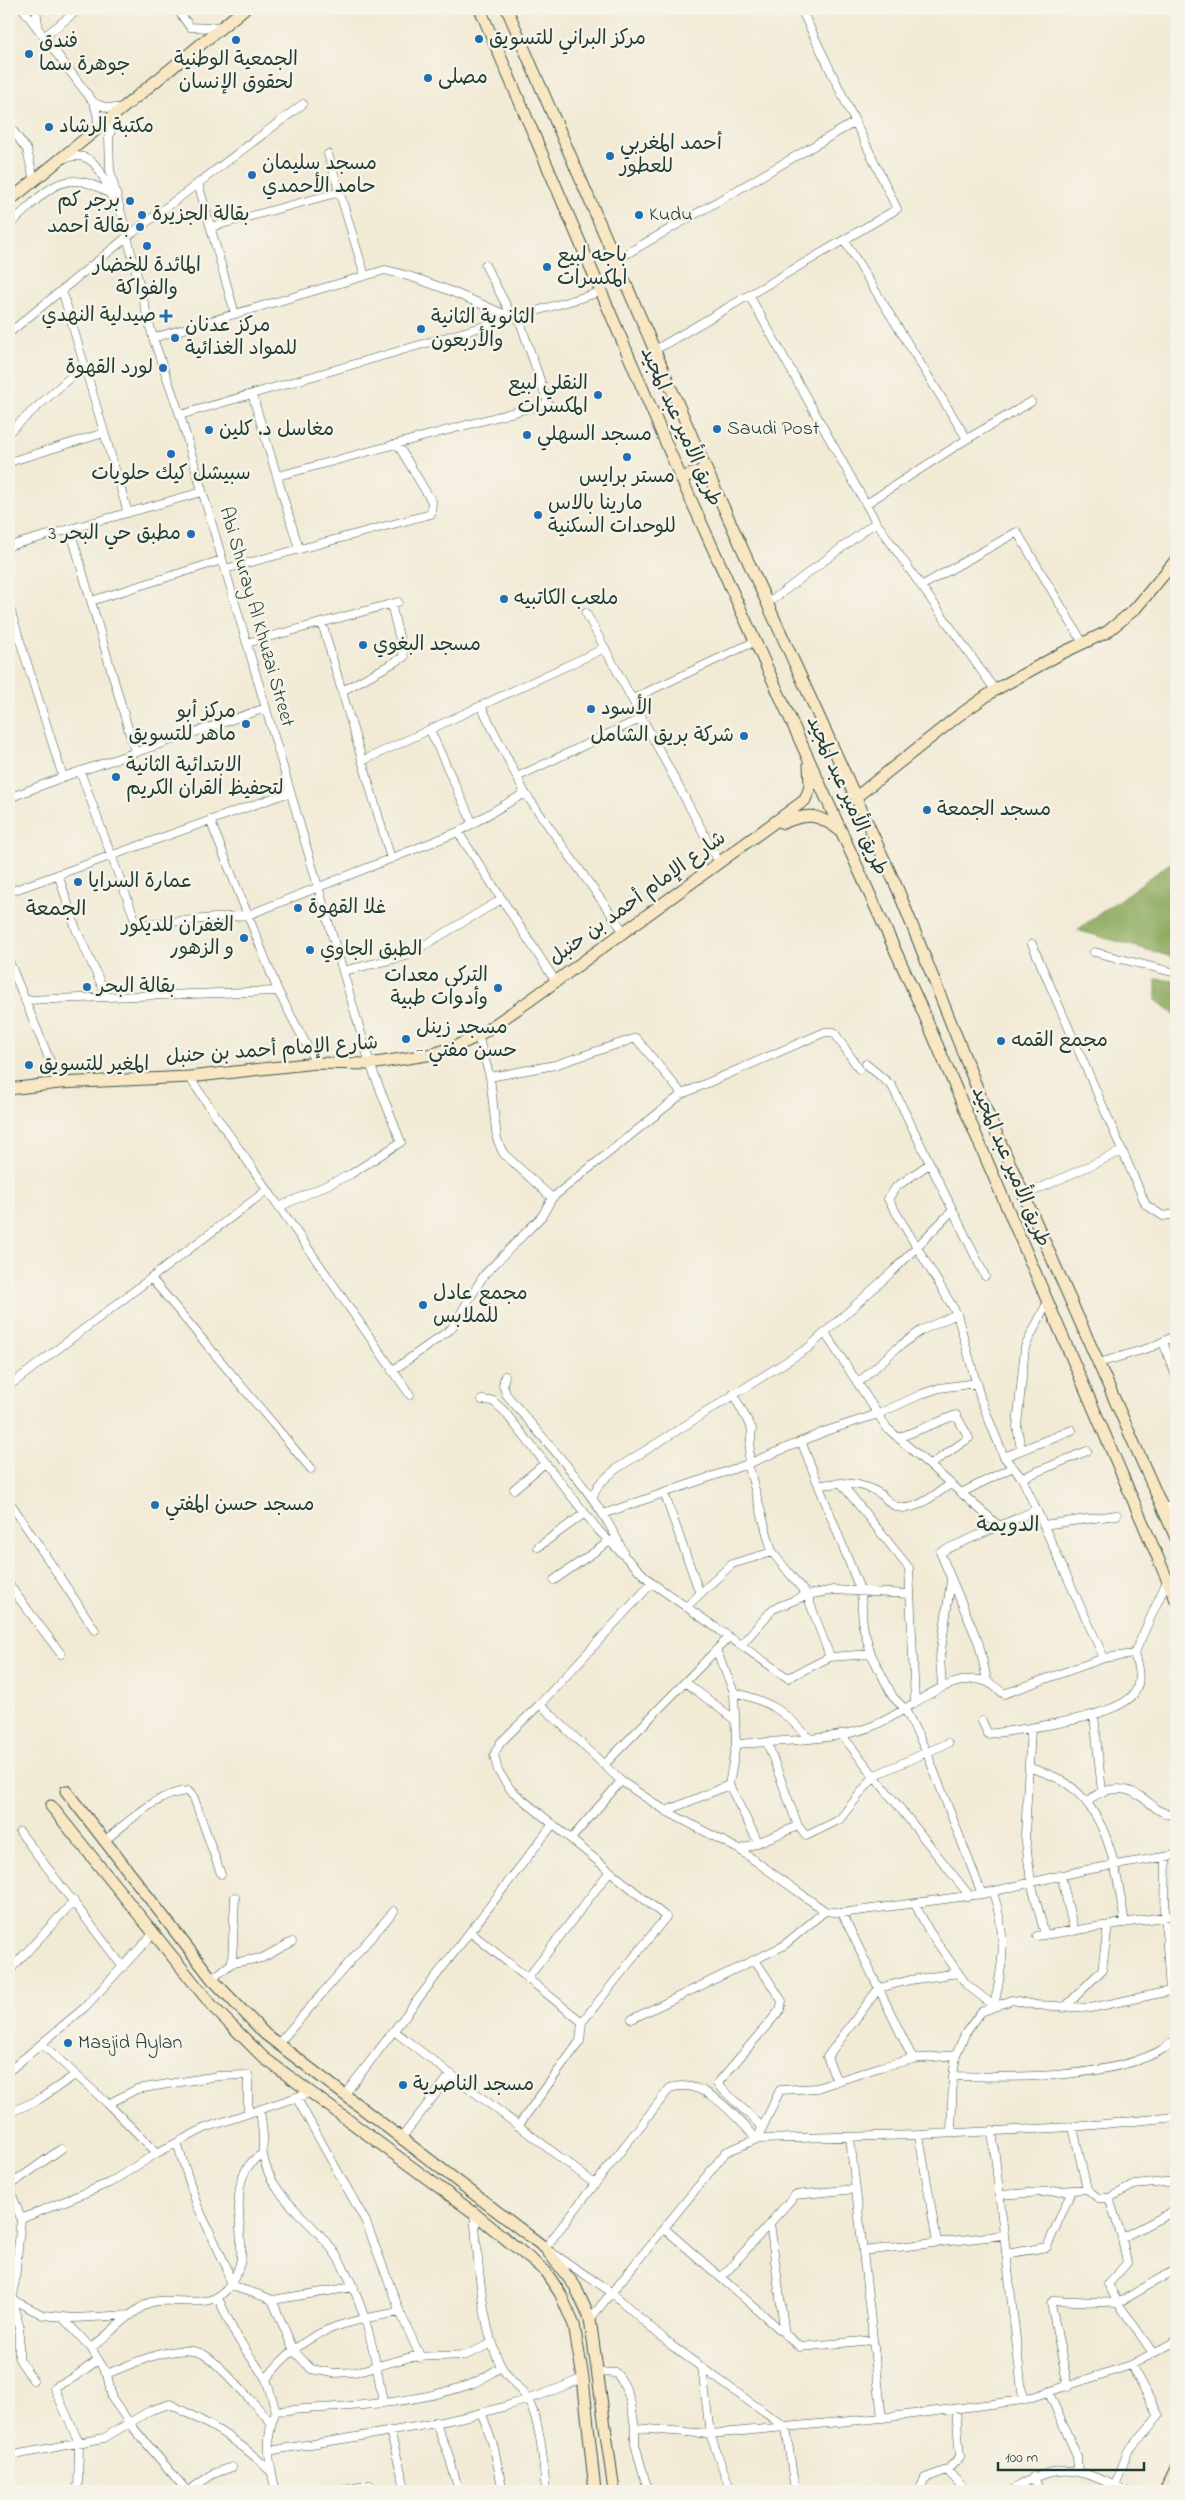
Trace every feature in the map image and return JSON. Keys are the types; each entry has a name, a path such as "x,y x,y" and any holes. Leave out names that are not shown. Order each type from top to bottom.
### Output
{"main road":[{"path":"9,201 244,9"},
{"name":"طريق الأمير عبد المجيد","path":"480,9 681,478 809,756 1048,1301 1176,1600"},
{"name":"طريق الأمير عبد المجيد","path":"507,9 706,468 898,890 976,1084 1176,1538"},
{"path":"681,478 706,468"},
{"path":"856,797 958,716 995,690 1107,632 1135,609 1176,560"},
{"path":"767,829 805,800 810,787 809,756"},
{"path":"767,829 797,817 812,814 842,831"},
{"name":"شارع الإمام أحمد بن حنبل","path":"9,1089 59,1083 189,1077 316,1063 370,1064 433,1054 452,1048 478,1036 556,982 767,829"},
{"path":"1028,1256 1047,1247"},
{"path":"66,1791 212,1978 265,2034 545,2248 575,2286 590,2319 614,2491"},
{"path":"50,1806 214,2008 264,2058 474,2213 545,2271 560,2294 574,2325 583,2378 595,2491"},
{"path":"1165,2491 1176,2468"}],"street":[{"path":"23,9 38,26 94,103 98,118 97,130"},
{"path":"36,9 38,26"},
{"path":"45,36 79,9"},
{"path":"177,9 190,27 210,28 224,26"},
{"path":"655,350 897,209 800,9"},
{"path":"94,103 120,110 109,137 108,152 110,170 127,237"},
{"path":"9,333 127,237 303,104"},
{"path":"616,260 855,122"},
{"path":"9,125 27,150 34,180"},
{"path":"328,154 365,276"},
{"path":"55,162 74,155 86,156 96,163 127,237"},
{"path":"9,225 55,185 69,179 91,184 110,194"},
{"path":"198,183 235,314"},
{"path":"211,227 340,192"},
{"name":"Abi Shuray Al Khuzai Street","path":"127,237 153,338 180,415 370,1064 401,1142 351,1174 279,1207"},
{"path":"844,240 967,439"},
{"path":"278,476 548,403 516,317 485,265"},
{"path":"153,338 385,270 454,292 516,317"},
{"path":"62,290 128,513"},
{"path":"180,415 601,292"},
{"path":"749,295 876,522 995,690"},
{"path":"9,432 84,365"},
{"path":"252,394 299,548"},
{"path":"866,504 967,439 1031,402"},
{"path":"9,462 104,433"},
{"path":"225,569 431,514 432,502 398,445"},
{"path":"9,546 202,492"},
{"path":"768,603 876,522"},
{"path":"70,529 136,752"},
{"path":"921,586 1018,532 1083,643"},
{"path":"91,601 222,560"},
{"path":"247,644 394,603 404,657 342,690"},
{"path":"9,606 62,777"},
{"path":"586,613 719,862"},
{"path":"322,623 391,859"},
{"path":"632,699 756,641"},
{"path":"362,761 605,648"},
{"path":"481,706 525,793 624,932"},
{"path":"9,798 62,777 266,708"},
{"path":"517,777 642,718"},
{"path":"430,730 472,824"},
{"path":"80,771 137,925 248,915 458,832 525,793"},
{"path":"9,892 290,792"},
{"path":"210,820 278,991 316,1063"},
{"path":"458,832 556,982"},
{"path":"58,874 76,929 107,996"},
{"path":"343,972 406,956 502,899"},
{"path":"1032,944 1146,1205 1163,1216 1176,1214"},
{"path":"1094,952 1176,972"},
{"path":"9,962 59,1083"},
{"path":"25,1000 278,991"},
{"path":"392,1371 451,1329 484,1275 542,1216 552,1198 682,1094 825,1032 834,1032 859,1069"},
{"path":"478,1036 490,1077 497,1139 503,1153 552,1198"},
{"path":"490,1077 555,1065 636,1038 682,1094"},
{"path":"866,1064 892,1086 985,1276"},
{"path":"189,1077 410,1395"},
{"path":"1025,1195 1122,1151"},
{"path":"929,1164 896,1187 888,1199 957,1314 981,1400 1004,1457 1022,1478 1104,1658"},
{"path":"9,1386 267,1190"},
{"path":"592,1498 599,1484 616,1470 808,1348 917,1247 952,1211"},
{"path":"150,1278 312,1469"},
{"path":"1021,1450 1017,1426 1025,1347 1048,1301"},
{"path":"858,1383 897,1348 916,1335 957,1314"},
{"path":"825,1333 887,1428 999,1526"},
{"path":"1099,1363 1163,1342 1176,1335"},
{"path":"1163,1342 1176,1378"},
{"path":"505,1376 503,1385 506,1394 592,1498 603,1514 626,1558"},
{"path":"603,1514 748,1464 801,1441 878,1414 901,1402 939,1388 977,1383"},
{"path":"733,1394 752,1429 748,1464 772,1552 807,1595 830,1657"},
{"path":"482,1400 493,1401 504,1411 585,1513 652,1583 788,1678 830,1657 870,1654"},
{"path":"898,1438 956,1415 969,1438 930,1465"},
{"path":"1004,1457 1072,1430"},
{"path":"801,1441 861,1592 863,1626 870,1654 893,1697 905,1709 927,1753 982,1894"},
{"path":"1022,1478 1087,1451"},
{"path":"514,1488 545,1463"},
{"path":"961,1493 1013,1467"},
{"path":"841,1483 909,1568 915,1703"},
{"path":"820,1485 862,1484 880,1494 897,1508 907,1508 919,1504 951,1484"},
{"path":"664,1493 700,1594"},
{"path":"9,1501 95,1630"},
{"path":"1163,1508 1176,1505"},
{"path":"1036,1510 940,1552 979,1644 987,1680 1004,1694 1104,1658 1134,1654"},
{"path":"538,1547 585,1513"},
{"path":"1043,1525 1117,1515"},
{"path":"554,1580 610,1541"},
{"path":"686,1607 732,1564 772,1552"},
{"path":"942,1687 940,1657 951,1578"},
{"path":"982,1721 988,1734 1032,1729 1094,1714 1125,1701 1135,1692 1140,1670 1134,1654 1168,1579"},
{"path":"518,2126 580,2041 582,2022 666,1917 511,1790 498,1771 494,1755 500,1743 540,1704 652,1583"},
{"path":"10,1590 61,1654"},
{"path":"741,1645 772,1609 807,1595 834,1590 909,1594"},
{"path":"604,1765 729,1637"},
{"path":"716,1650 734,1692 736,1744 729,1785 758,1842"},
{"path":"736,1744 841,1734 875,1726 942,1687 967,1680 987,1680"},
{"path":"685,1682 735,1720"},
{"path":"734,1692 766,1701 789,1717 809,1738"},
{"path":"540,1704 621,1781 666,1811 740,1850 825,1911 842,1913 982,1894 1115,1864 1150,1857 1176,1855"},
{"path":"1094,1714 1102,1792"},
{"path":"1032,1729 1031,1768 1025,1810 1025,1835 1031,1882 1045,1935"},
{"path":"841,1734 968,1895"},
{"path":"767,1742 798,1826 806,1836 838,1820 875,1776 948,1743"},
{"path":"1031,1768 1064,1781 1088,1802 1105,1833 1115,1864 1125,1923"},
{"path":"571,1839 621,1781"},
{"path":"666,1811 729,1785"},
{"path":"1088,1802 1094,1795 1114,1788 1138,1794 1158,1811 1171,1815 1176,1812"},
{"path":"104,1841 154,1803 180,1792 188,1791 194,1798 221,1874"},
{"path":"345,2094 553,1824"},
{"path":"740,1850 798,1826"},
{"path":"20,1832 124,1967"},
{"path":"951,2133 952,2076 956,2055 965,2034 981,2012 1012,2000 1064,2008 1091,2008 1173,1993 1164,1916 1166,1857"},
{"path":"527,1979 610,1871"},
{"path":"1061,1875 1074,1931"},
{"path":"993,1892 1004,1936 1003,1966 994,2006"},
{"path":"232,1963 235,1897"},
{"path":"9,1971 74,1901"},
{"path":"915,1904 929,1931 966,1984 994,2006"},
{"path":"278,2044 394,1911"},
{"path":"632,2019 783,1946 825,1911"},
{"path":"842,1913 913,2059"},
{"path":"1037,1936 1176,1915"},
{"path":"1064,2008 1102,1970 1108,1926"},
{"path":"470,1932 582,2022"},
{"path":"9,2071 84,2008 153,1934"},
{"path":"212,1978 232,1963 262,1958 292,1942"},
{"path":"755,1960 782,2001 780,2010 717,2084 762,2127"},
{"path":"837,2081 827,2058 879,1988 910,1980 958,1973"},
{"path":"394,2031 595,2184"},
{"path":"952,2076 1006,2078 1088,2072 1145,2057 1176,2040"},
{"path":"42,2044 108,2104 157,2153"},
{"path":"757,2138 780,2090 817,2088 880,2067 913,2059 956,2055"},
{"path":"402,2137 451,2074"},
{"path":"9,2113 38,2100 75,2075"},
{"path":"108,2104 138,2089 210,2077 248,2075 248,2113"},
{"path":"757,2138 714,2098 696,2087 682,2084 670,2088 545,2248 611,2292 672,2346 786,2428 795,2491"},
{"path":"21,2219 109,2183 157,2153 205,2128 309,2093"},
{"path":"296,2097 366,2222 400,2312 421,2358"},
{"path":"260,2110 262,2154 270,2178 286,2202 321,2235 336,2254 354,2287 377,2366 384,2403"},
{"path":"590,2319 726,2152 757,2138 850,2138 919,2135 1073,2126 1176,2117"},
{"path":"1073,2126 1087,2189 1098,2198 1109,2198 1134,2185 1176,2181"},
{"path":"992,2130 1023,2400"},
{"path":"919,2135 937,2243"},
{"path":"850,2138 882,2418"},
{"path":"177,2143 197,2205 227,2268 230,2285"},
{"path":"33,2380 19,2359 19,2325 11,2298 21,2219 9,2186 61,2149"},
{"path":"92,2348 145,2304 153,2302 209,2301 218,2298 230,2285 242,2258 238,2221 239,2191 251,2160 262,2154"},
{"path":"721,2278 795,2195 855,2189"},
{"path":"1000,2195 1087,2189"},
{"path":"1006,2254 1047,2247 1072,2190"},
{"path":"1109,2198 1122,2238 1127,2263 1108,2284 1118,2303 1153,2353"},
{"path":"1122,2238 1176,2210"},
{"path":"474,2213 485,2309 493,2343 501,2367 529,2400 537,2421 546,2491"},
{"path":"770,2223 786,2335"},
{"path":"664,2228 800,2348 873,2340"},
{"path":"863,2251 1004,2235"},
{"path":"1068,2387 1051,2303 1054,2300 1118,2303 1176,2269"},
{"path":"230,2285 243,2291 256,2292 272,2300 354,2287"},
{"path":"11,2298 43,2315 62,2317 131,2315"},
{"path":"218,2298 239,2342 266,2379 276,2411 270,2422 268,2451 276,2491"},
{"path":"272,2300 294,2351 311,2369 333,2373 355,2372 411,2357 466,2355 493,2343"},
{"path":"266,2379 278,2364 318,2332 363,2318 400,2312"},
{"path":"62,2317 92,2348 107,2374 112,2398 130,2424 187,2491 213,2474 232,2467"},
{"path":"635,2428 710,2434 882,2418 1023,2400 1068,2387 1131,2365 1176,2340"},
{"path":"107,2374 162,2354 181,2351 202,2354 216,2365 270,2422"},
{"path":"78,2491 79,2443 54,2387 73,2378 98,2360"},
{"path":"1112,2488 1128,2451 1159,2416 1131,2365"},
{"path":"276,2411 384,2403 438,2394 473,2384 501,2367"},
{"path":"702,2367 710,2434 731,2491"},
{"path":"598,2372 616,2373 624,2382 631,2401 635,2444 648,2491"},
{"path":"268,2451 482,2414 529,2400 583,2378"},
{"path":"1049,2393 1077,2456 1078,2472"},
{"path":"9,2456 104,2438 151,2410 170,2404 226,2433 252,2452 271,2472"},
{"path":"919,2491 925,2478 947,2470 960,2457 956,2409"},
{"path":"482,2414 494,2448 503,2491"},
{"path":"435,2422 448,2453 459,2491"},
{"path":"390,2431 406,2491"},
{"path":"947,2470 966,2491"},
{"path":"1011,2491 1033,2477 1053,2470 1078,2472 1112,2488 1127,2491"},
{"path":"1033,2477 1041,2491"},
{"path":"340,2491 370,2485"}],"green space":[{"path":"1176,859 1176,958 1077,930"},
{"path":"1156,979 1176,981 1176,1016 1156,1000"}],"place":[{"name":"مركز البراني للتسويق","path":"479,39"},
{"name":"الجمعية الوطنية لحقوق الإنسان","path":"236,40"},
{"name":"فندق جوهرة سما","path":"29,54"},
{"name":"مصلى","path":"428,78"},
{"name":"مكتبة الرشاد","path":"49,127"},
{"name":"أحمد المغربي للعطور","path":"610,156"},
{"name":"مسجد سليمان حامد الأحمدي","path":"252,175"},
{"name":"برجر كم","path":"130,201"},
{"name":"بقالة الجزيرة","path":"142,215"},
{"name":"Kudu","path":"639,215"},
{"name":"بقالة أحمد","path":"140,227"},
{"name":"المائدة للخضار والفواكة","path":"147,246"},
{"name":"باجه لبيع المكسرات","path":"547,267"},
{"name":"صيدلية النهدي","path":"166,316"},
{"name":"الثانوية الثانية والأربعون","path":"421,329"},
{"name":"مركز عدنان للمواد الغذائية","path":"175,338"},
{"name":"لورد القهوة","path":"163,368"},
{"name":"النقلي لبيع المكسرات","path":"598,395"},
{"name":"Saudi Post","path":"717,429"},
{"name":"مغاسل د. كلين","path":"209,430"},
{"name":"مسجد السهلي","path":"527,435"},
{"name":"سبيشل كيك حلويات","path":"171,454"},
{"name":"مستر برايس","path":"627,457"},
{"name":"مارينا بالاس للوحدات السكنية","path":"538,515"},
{"name":"مطبق حي البحر 3","path":"191,534"},
{"name":"ملعب الكاتبيه","path":"504,599"},
{"name":"مسجد البغوي","path":"363,645"},
{"name":"الأسود","path":"591,709"},
{"name":"مركز أبو ماهر للتسويق","path":"246,724"},
{"name":"شركة بريق الشامل","path":"744,736"},
{"name":"الابتدائية الثانية لتحفيظ القران الكريم","path":"116,777"},
{"name":"مسجد الجمعة","path":"927,810"},
{"name":"عمارة السرايا","path":"78,882"},
{"name":"غلا القهوة","path":"298,908"},
{"name":"الغفران للديكور و الزهور","path":"244,938"},
{"name":"الطبق الجاوي","path":"310,950"},
{"name":"بقالة البحر","path":"87,987"},
{"name":"التركي معدات وأدوات طبية","path":"498,988"},
{"name":"مسجد زينل - حسن مفتي","path":"406,1039"},
{"name":"مجمع القمه","path":"1001,1041"},
{"name":"المغير للتسويق","path":"29,1065"},
{"name":"مجمع عادل للملابس","path":"423,1305"},
{"name":"مسجد حسن المفتي","path":"155,1505"},
{"name":"Masjid Aylan","path":"68,2043"},
{"name":"مسجد الناصرية","path":"403,2085"}],"district":[{"name":"الجمعة","path":"56,910"},
{"name":"الدويمة","path":"1008,1526"}]}
